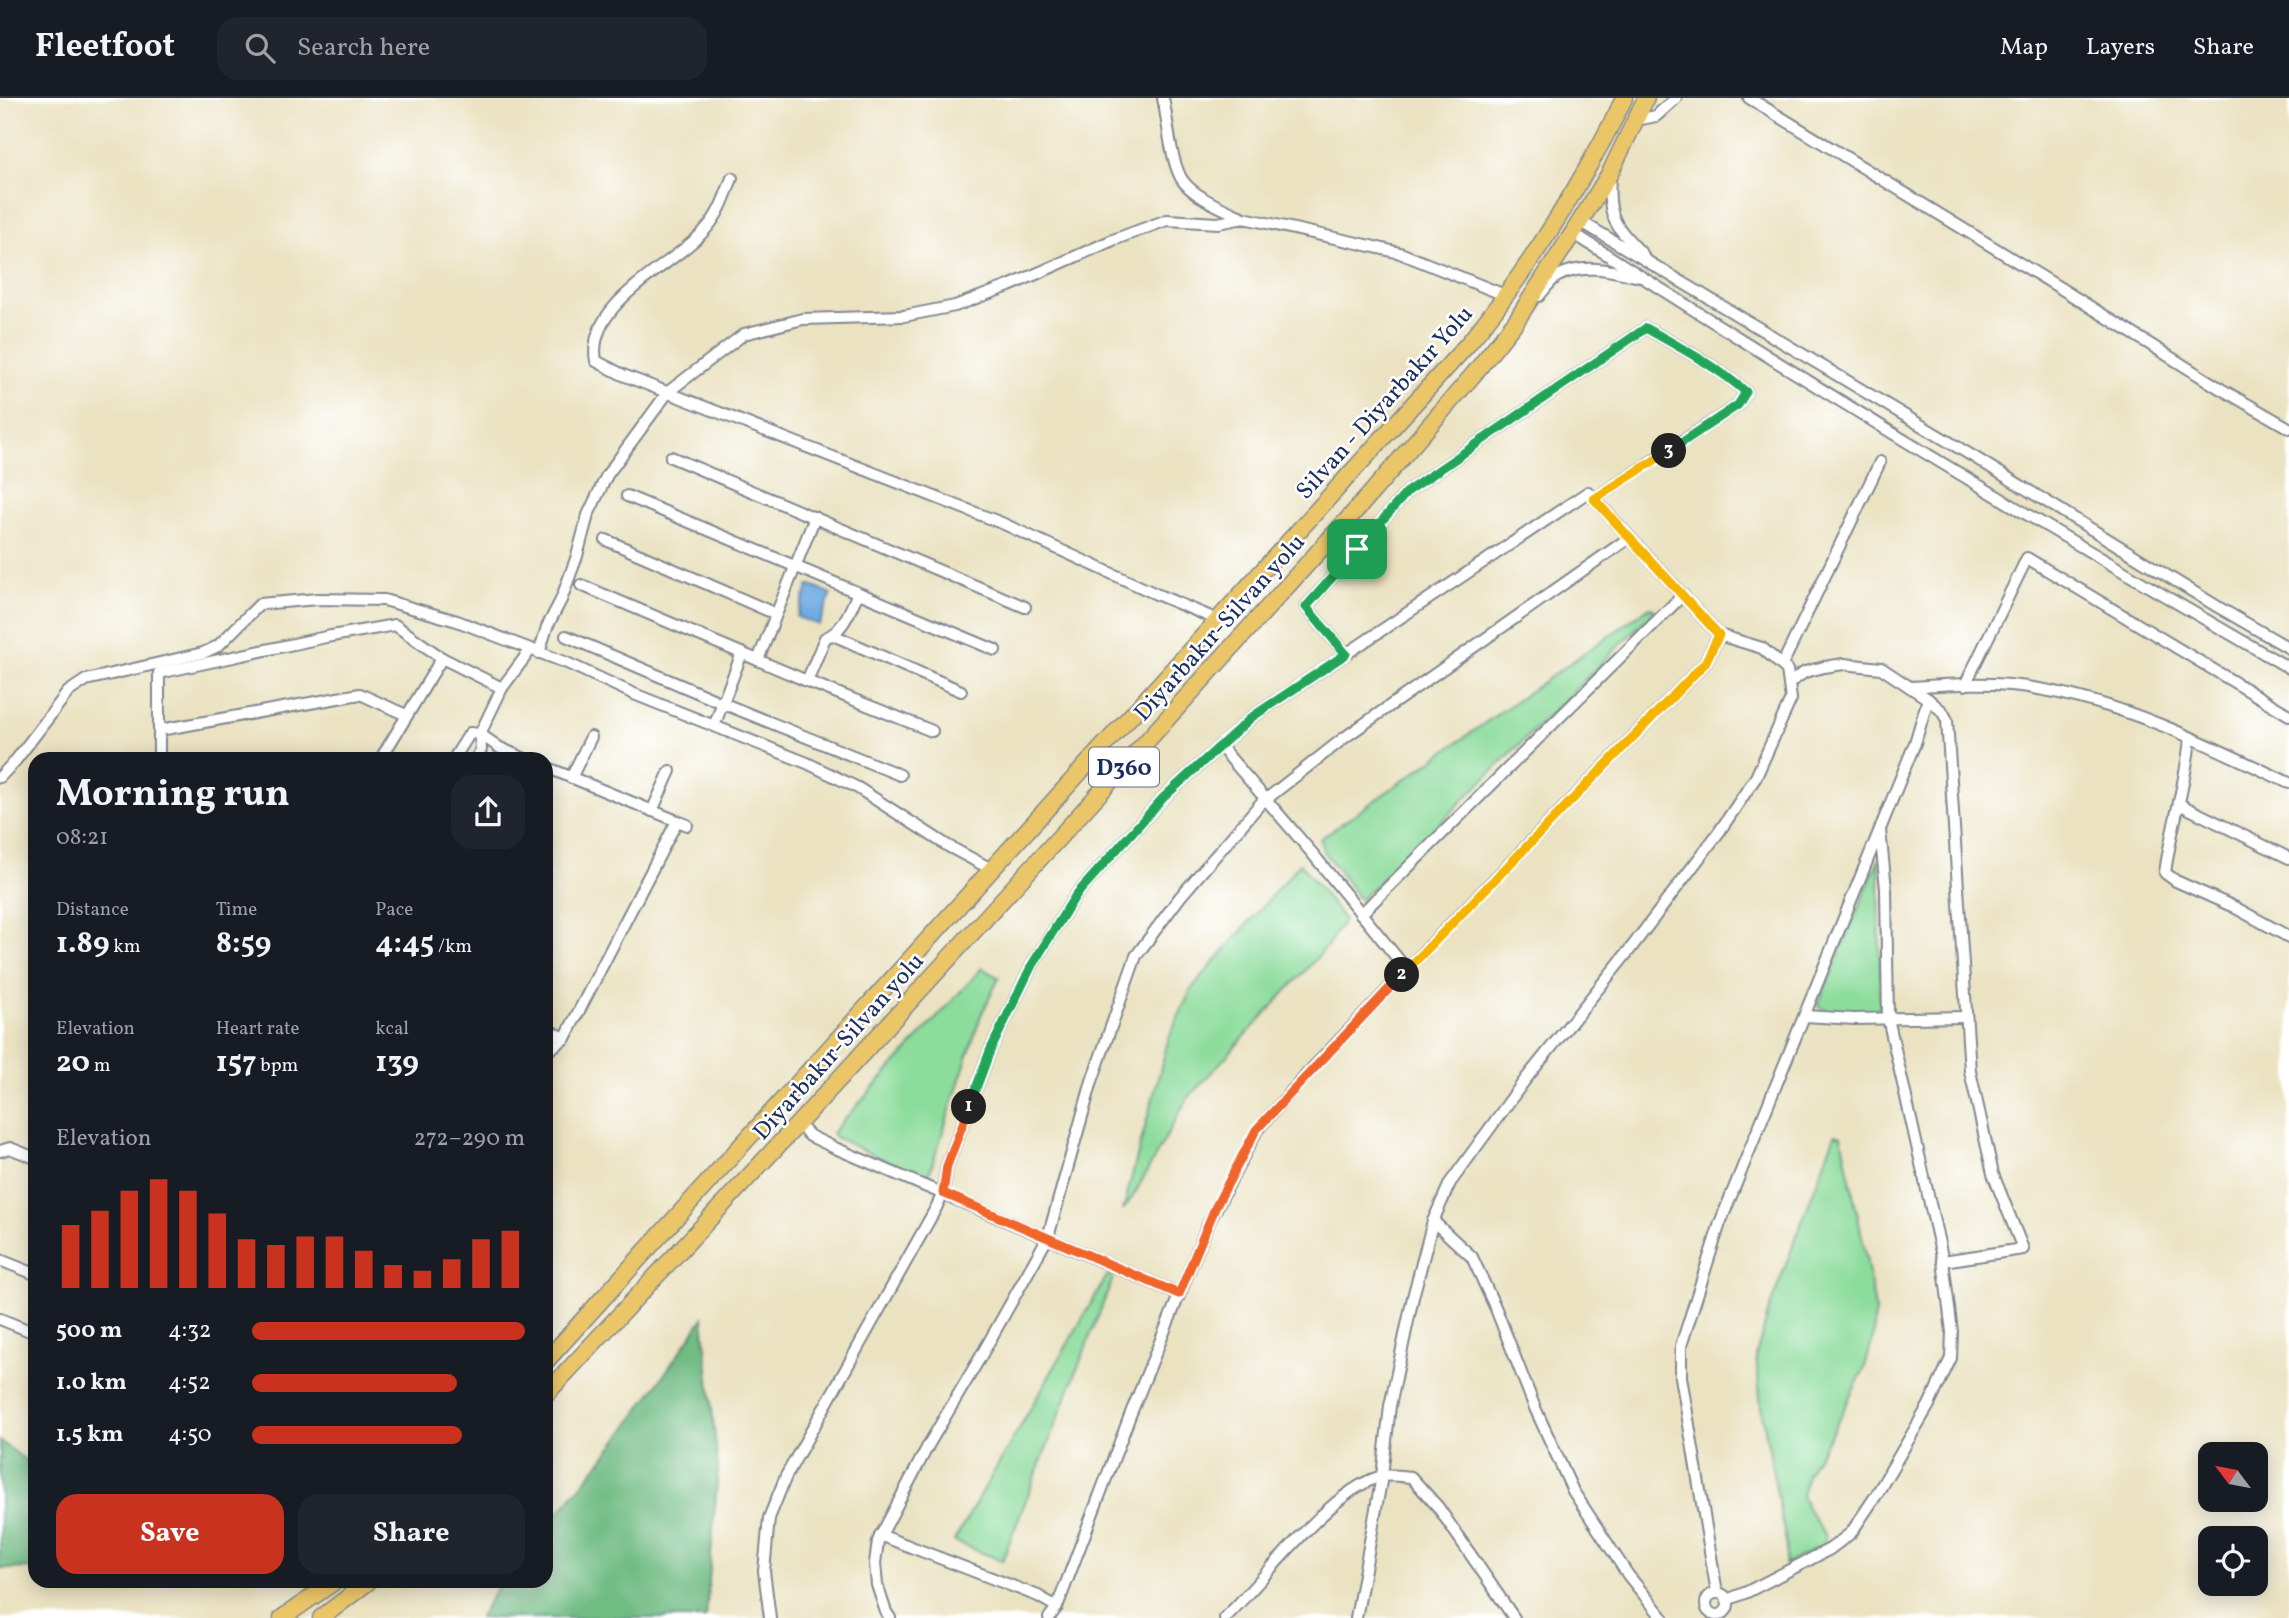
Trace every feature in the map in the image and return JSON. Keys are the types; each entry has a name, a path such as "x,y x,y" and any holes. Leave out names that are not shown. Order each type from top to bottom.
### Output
{"highway":[{"name":"Silvan - Diyarbakır Yolu","path":"553,1353 1468,345 1507,296 1572,196 1624,98"},
{"name":"Diyarbakır-Silvan yolu","path":"553,1386 798,1124 1366,499 1516,321 1610,173 1646,98"},
{"path":"282,1618 325,1588"},
{"path":"321,1618 360,1588"}],"street":[{"path":"1163,98 1175,160 1182,180 1215,206 1244,218 1401,253 1507,296"},
{"path":"1637,120 1656,116 1676,98"},
{"path":"1749,98 2221,389 2289,428"},
{"path":"1610,173 1609,202 1620,232 1654,267"},
{"path":"732,177 720,210 705,232 621,298 603,325 593,348 596,360 622,375 1004,524 1218,620"},
{"path":"480,752 480,734 502,688 535,651 561,600 588,515 607,475 668,392 744,334 803,319 904,316 955,306 1167,220 1218,223 1244,218"},
{"path":"1577,227 1654,267 1772,335 2289,648"},
{"path":"1577,227 1644,279 1976,484 2289,668"},
{"path":"1516,321 1557,276 1574,270 1616,271 1644,279"},
{"path":"1346,654 1306,607 1408,491 1646,328 1694,356 1746,392 1738,405 1594,499"},
{"path":"671,457 1025,607"},
{"path":"1782,666 1880,462"},
{"path":"770,1618 764,1571 769,1518 782,1487 816,1421 936,1208 943,1193 947,1166 990,1051 1039,953 1076,895 1163,798 1252,717 1588,492 1719,635 1762,648 1787,670 1791,699 1756,778 1720,832 1525,1080 1450,1183 1433,1221 1413,1297 1390,1406 1382,1476 1356,1618"},
{"path":"627,496 995,650"},
{"path":"758,660 815,517"},
{"path":"890,1618 877,1585 875,1563 880,1535 1048,1237 1092,1081 1136,956 1180,897 1259,804 1344,738 1629,538"},
{"path":"606,540 776,614"},
{"path":"1965,685 2027,558 2289,715"},
{"path":"581,585 932,731"},
{"path":"807,681 825,638 841,628 858,593"},
{"path":"1362,914 1683,595"},
{"path":"0,777 68,692 86,680 203,653 218,646 260,604 318,598 384,600 457,621 535,651 807,763 858,788 948,846 991,869"},
{"path":"159,752 159,673 326,637 395,625 442,658 502,688"},
{"path":"833,635 961,691"},
{"path":"1049,1618 1057,1607 1131,1413 1215,1208 1256,1130 1705,663 1719,635"},
{"path":"566,636 900,775"},
{"path":"714,726 742,653"},
{"path":"385,752 442,658"},
{"path":"1789,684 1805,672 1844,664 1881,668 1928,699 1942,711 1947,720 1970,1071 1993,1174 2023,1249 1943,1261"},
{"path":"1910,687 1965,685 2038,689 2104,705 2190,738 2289,783"},
{"path":"160,730 360,694 406,715"},
{"path":"1880,827 1886,889 1888,1018 1943,1261 1952,1332 1951,1358 1928,1405 1875,1497 1850,1532 1830,1549 1748,1591 1722,1596 1711,1594 1706,1600 1706,1607 1712,1616 1727,1610 1722,1596 1681,1377 1681,1346 1720,1223 1805,1016 1880,827 1915,743 1928,699"},
{"path":"458,752 470,733 480,734 509,752"},
{"path":"571,778 591,737"},
{"path":"2190,738 2187,769 2165,873 2289,937"},
{"path":"1220,746 1407,970"},
{"path":"553,771 682,823 565,1038 553,1047"},
{"path":"652,811 670,771"},
{"path":"2179,804 2289,858"},
{"path":"1805,1016 1854,1019 1965,1017"},
{"path":"553,1032 565,1038"},
{"path":"798,1124 810,1136 1179,1294"},
{"path":"0,1151 10,1147 28,1155"},
{"path":"1433,1221 1472,1256 1535,1408 1573,1491 1628,1574 1663,1618"},
{"path":"0,1260 28,1271"},
{"path":"0,1319 28,1330"},
{"path":"1225,1618 1340,1499 1369,1480 1382,1476 1411,1477 1438,1507 1514,1618"},
{"path":"880,1535 1038,1596 1057,1607"}],"green space":[{"path":"1650,607 1655,610 1360,900 1323,850 1320,839"},
{"path":"1879,859 1880,1006 1873,1012 1828,1012 1818,1005"},
{"path":"1300,863 1344,920 1325,949 1187,1099 1123,1210 1169,1037 1192,988"},
{"path":"982,968 999,978 981,1015 927,1180 835,1137 832,1133"},
{"path":"1835,1134 1841,1136 1865,1251 1875,1310 1873,1338 1865,1367 1835,1427 1807,1474 1802,1496 1825,1536 1824,1545 1785,1565 1787,1548 1761,1407 1756,1355 1770,1307"},
{"path":"1111,1274 1113,1278 1002,1561 954,1541 1107,1276"},
{"path":"703,1318 718,1469 706,1618 479,1618 496,1588 553,1588 553,1518 609,1451"},
{"path":"0,1441 28,1462 28,1568 0,1569"}],"water":[{"path":"809,585 831,594 819,625 797,617"}],"route":[{"path":"1646,328 1683,349 1746,392 1738,405 1594,499 1719,635 1705,663 1443,932 1256,1130 1215,1208 1179,1294 943,1193 947,1166 990,1051 1032,965 1076,895 1163,798 1252,717 1346,654 1306,607 1357,549 1408,491 1646,328"}]}
